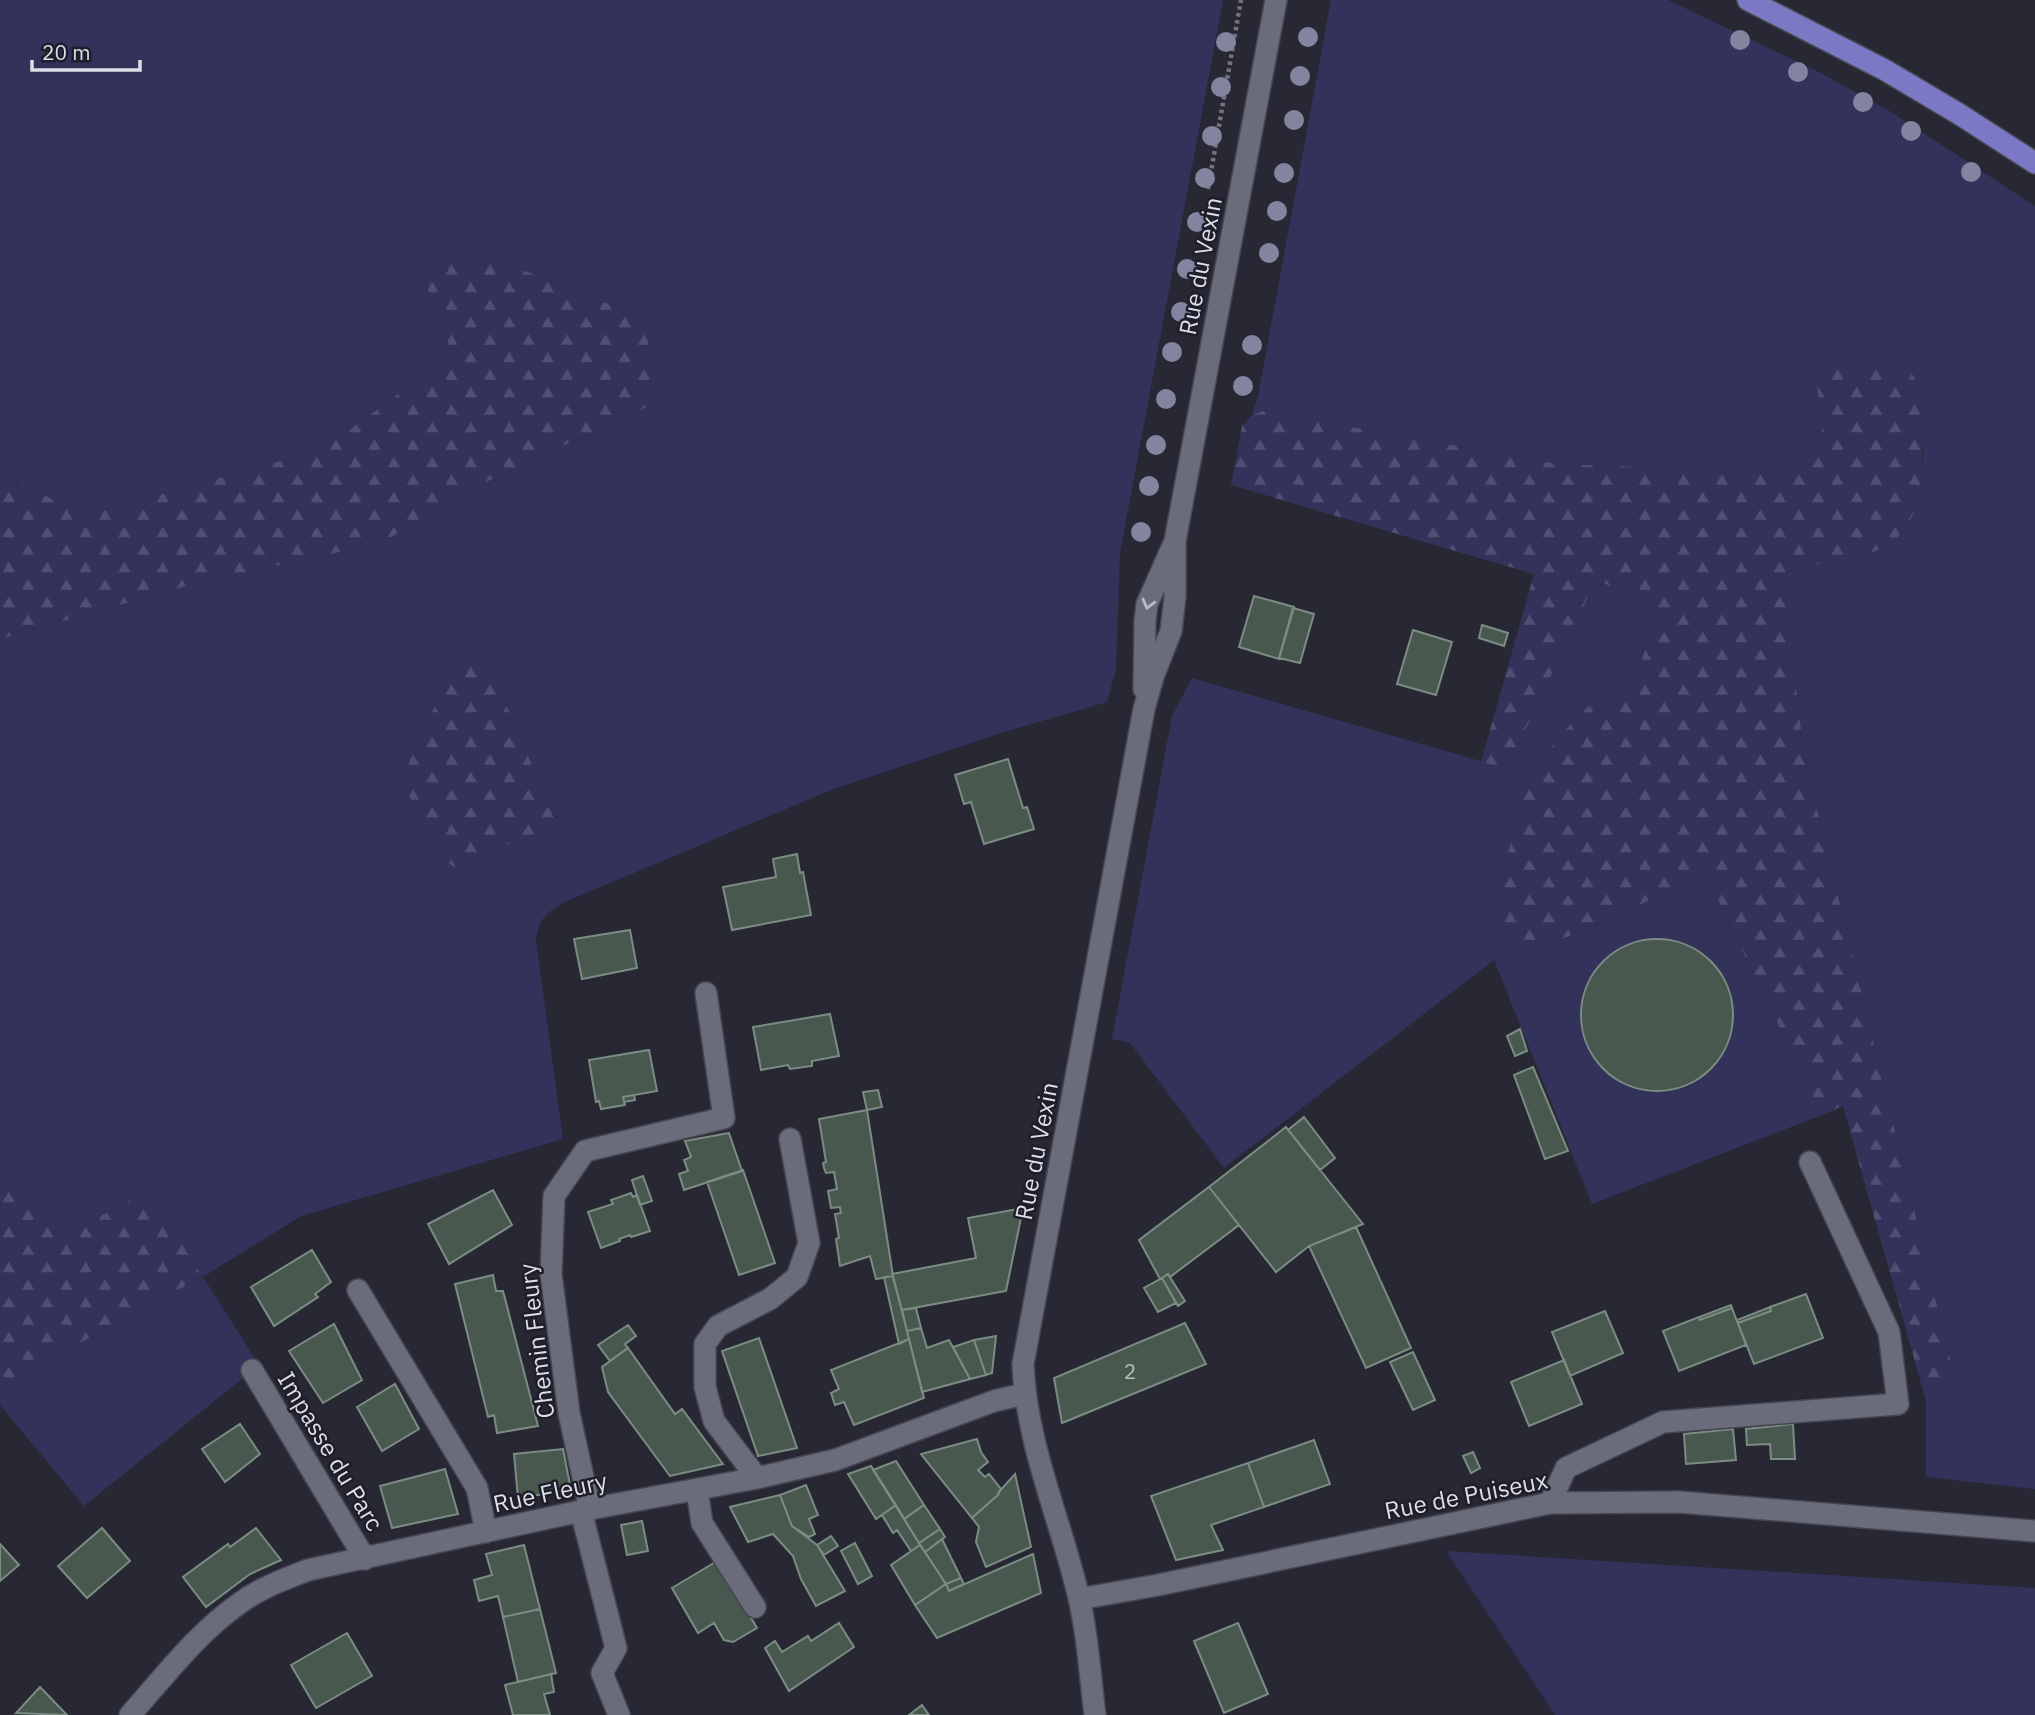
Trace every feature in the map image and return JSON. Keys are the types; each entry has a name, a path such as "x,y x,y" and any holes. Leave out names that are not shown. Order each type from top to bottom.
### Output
{"main road":[{"path":"1748,0 1885,70 2035,163"}],"street":[{"name":"Rue du Vexin","path":"1095,1715 1079,1598 1024,1394 1023,1364 1144,709 1171,631 1175,597 1175,541 1276,0"},
{"name":"Chemin Fleury","path":"586,1510 569,1413 551,1274 554,1196 585,1151 724,1118 706,993"},
{"path":"757,1478 714,1421 705,1387 705,1343 719,1326 770,1299 797,1277 809,1243 790,1139"},
{"path":"1550,1503 1566,1468 1663,1422 1898,1404 1889,1332 1810,1162"},
{"path":"358,1290 477,1488 486,1532"},
{"name":"Impasse du Parc","path":"252,1370 365,1559"},
{"name":"Rue Fleury","path":"130,1715 201,1637 241,1601 308,1570 835,1460 993,1401 1024,1394"},
{"path":"697,1490 702,1523 755,1607"},
{"name":"Rue de Puiseux","path":"1079,1598 1157,1585 1550,1503 1679,1502 2035,1531"},
{"path":"586,1510 616,1648 602,1673 619,1715"}],"green space":[{"path":"0,0 1223,0 1120,553 1116,669 1107,702 1001,733 831,790 567,901 549,913 539,926 536,941 563,1139 301,1216 203,1277 259,1365 84,1506 0,1405 0,1386 202,1277 132,1199 89,1221 55,1224 33,1210 0,1177 0,639 193,584 381,543 428,515 439,504 647,407 653,399 645,319 424,279 451,351 448,358 323,449 90,514 62,504 0,472","holes":["449,676 553,815 564,821 410,759"]},
{"path":"1331,0 1668,0 1819,72 1888,110 2035,206 2035,1489 1926,1477 1926,1401 1955,1379 1804,756 1786,598 1787,573 1797,567 1878,550 1917,503 1923,456 1917,382 1817,386 1821,423 1819,451 1810,464 1786,472 1558,464 1265,411 1252,415 1258,396"},
{"path":"447,258 484,258 505,263 646,319 654,399 647,407 439,504 429,515 381,543 193,584 0,639 0,472 62,504 90,514 323,449 448,358 451,351 424,279 434,263"},
{"path":"1893,364 1912,374 1917,382 1921,426 1921,476 1910,521 1897,538 1878,550 1849,559 1797,567 1787,573 1786,598 1804,756 1955,1379 1926,1401 1843,1106 1822,1115 1706,875 1518,959 1502,924 1498,887 1527,788 1556,740 1588,707 1633,687 1655,619 1649,603 1603,583 1592,589 1511,760 1501,767 1481,762 1534,574 1231,485 1242,426 1252,415 1264,411 1558,464 1786,472 1810,464 1819,451 1821,423 1817,386 1829,371 1836,367"},
{"path":"1603,583 1649,603 1655,619 1633,687 1606,697 1498,887 1502,924 1519,959 1706,875 1822,1115 1592,1204 1494,960 1224,1168 1130,1043 1112,1039 1172,716 1192,678 1501,767 1511,759 1592,589","holes":["1661,939 1695,950 1718,971 1729,997 1731,1025 1722,1052 1705,1074 1679,1088 1645,1089 1618,1079 1596,1060 1585,1039 1581,1018 1583,998 1590,980 1602,964 1618,951 1638,943"]},
{"path":"487,660 553,815 564,821 454,867 442,859 408,794 407,775 410,759 449,676"},
{"path":"0,1177 33,1210 56,1224 90,1221 132,1199 164,1210 202,1277 0,1386"},
{"path":"1446,1551 2035,1588 2035,1715 1555,1715"}],"building":[{"path":"1254,596 1294,607 1279,659 1239,647"},
{"path":"1293,608 1314,614 1300,663 1279,658"},
{"path":"1482,625 1508,633 1504,646 1479,638"},
{"path":"1413,630 1452,642 1436,695 1397,684"},
{"path":"1008,759 1023,808 1027,807 1034,829 984,844 971,802 964,804 955,775"},
{"path":"797,854 811,915 732,930 723,887 776,877 773,859"},
{"path":"630,930 637,968 582,979 574,939"},
{"path":"1657,939 1686,945 1710,962 1727,986 1733,1015 1727,1044 1710,1068 1686,1085 1657,1091 1628,1085 1604,1068 1587,1044 1581,1015 1587,986 1604,962 1628,945"},
{"path":"830,1014 839,1056 812,1061 812,1066 790,1069 788,1065 761,1070 753,1027"},
{"path":"1520,1029 1527,1051 1515,1056 1507,1036"},
{"path":"649,1050 657,1091 623,1097 625,1105 601,1109 599,1101 596,1102 589,1060"},
{"path":"1533,1067 1568,1151 1545,1159 1514,1075"},
{"path":"878,1090 882,1107 867,1110 863,1092"},
{"path":"634,1095 635,1100 624,1102 623,1097"},
{"path":"867,1110 893,1276 876,1279 870,1256 840,1266 835,1214 841,1213 840,1207 831,1208 828,1191 837,1189 834,1172 826,1173 824,1168 823,1163 826,1162 819,1119"},
{"path":"1304,1117 1335,1158 1320,1170 1288,1130"},
{"path":"1286,1127 1363,1224 1309,1246 1276,1272 1209,1187"},
{"path":"729,1133 742,1171 684,1190 679,1174 688,1171 684,1160 691,1157 685,1141"},
{"path":"743,1170 775,1263 739,1275 707,1182"},
{"path":"643,1176 652,1201 640,1205 632,1180"},
{"path":"1209,1187 1239,1225 1170,1277 1168,1274 1160,1279 1139,1240"},
{"path":"493,1190 512,1225 449,1264 428,1224"},
{"path":"631,1193 633,1197 637,1195 650,1231 631,1237 630,1235 601,1248 588,1212 613,1204 611,1200"},
{"path":"1023,1208 1006,1291 902,1310 892,1274 976,1258 968,1218"},
{"path":"1356,1227 1411,1348 1366,1368 1309,1246"},
{"path":"312,1250 331,1282 315,1294 318,1297 274,1326 251,1287"},
{"path":"1168,1274 1185,1301 1178,1306 1162,1278"},
{"path":"493,1275 496,1291 503,1291 538,1426 497,1433 494,1415 488,1417 455,1284"},
{"path":"893,1276 909,1339 899,1344 884,1277"},
{"path":"1162,1278 1176,1303 1158,1312 1144,1288"},
{"path":"1806,1294 1823,1338 1754,1364 1738,1323 1771,1311 1770,1307"},
{"path":"1731,1305 1732,1308 1700,1320 1699,1317"},
{"path":"1770,1307 1771,1311 1738,1323 1737,1320"},
{"path":"916,1308 921,1328 907,1331 902,1310"},
{"path":"1732,1308 1746,1345 1679,1371 1663,1331"},
{"path":"1605,1311 1623,1353 1570,1376 1552,1332"},
{"path":"1185,1323 1206,1364 1062,1423 1054,1378"},
{"path":"334,1324 362,1380 323,1403 289,1351"},
{"path":"628,1325 636,1336 625,1344 628,1348 610,1361 598,1345"},
{"path":"921,1328 927,1348 949,1340 970,1379 922,1392 907,1331"},
{"path":"996,1336 992,1373 986,1375 974,1340"},
{"path":"759,1338 797,1448 758,1456 722,1351"},
{"path":"909,1339 924,1398 854,1425 844,1402 835,1405 831,1393 839,1389 831,1370"},
{"path":"974,1340 986,1375 970,1379 953,1347"},
{"path":"628,1348 675,1414 682,1409 723,1464 670,1476 608,1392 602,1367"},
{"path":"1413,1352 1435,1400 1413,1410 1390,1362"},
{"path":"1564,1360 1582,1404 1529,1426 1511,1382"},
{"path":"395,1384 419,1429 382,1451 357,1407"},
{"path":"240,1424 260,1454 225,1482 202,1449"},
{"path":"1793,1424 1795,1459 1771,1459 1770,1444 1747,1445 1746,1429"},
{"path":"1733,1429 1736,1460 1686,1464 1684,1434"},
{"path":"977,1439 988,1462 978,1470 985,1477 989,1474 1001,1489 999,1494 972,1518 921,1454"},
{"path":"1314,1440 1330,1484 1264,1507 1248,1463"},
{"path":"563,1449 571,1490 518,1498 514,1454"},
{"path":"1473,1452 1480,1468 1471,1473 1463,1456"},
{"path":"896,1461 924,1505 904,1519 873,1470"},
{"path":"1248,1463 1264,1507 1211,1525 1223,1550 1176,1560 1151,1496"},
{"path":"871,1466 896,1505 876,1519 848,1474"},
{"path":"445,1469 458,1514 392,1528 380,1486"},
{"path":"1015,1474 1031,1547 986,1567 976,1542 979,1527 972,1518 999,1494"},
{"path":"806,1485 818,1515 809,1519 815,1534 809,1537 792,1526 780,1495"},
{"path":"780,1495 792,1526 817,1545 845,1591 816,1606 801,1579 793,1556 773,1534 748,1542 730,1507"},
{"path":"896,1505 920,1545 911,1551 897,1530 893,1533 882,1515"},
{"path":"924,1505 940,1529 919,1543 904,1519"},
{"path":"642,1521 648,1551 627,1555 621,1525"},
{"path":"102,1528 130,1561 87,1598 58,1566"},
{"path":"256,1528 281,1560 250,1574 206,1607 183,1577 228,1544 230,1547"},
{"path":"940,1529 945,1537 925,1552 919,1543"},
{"path":"831,1536 838,1546 824,1555 817,1545"},
{"path":"942,1539 961,1578 946,1584 925,1552"},
{"path":"855,1543 872,1576 858,1584 841,1551"},
{"path":"0,1544 19,1565 0,1581"},
{"path":"524,1545 540,1609 503,1617 498,1596 479,1601 474,1580 492,1575 486,1554"},
{"path":"920,1545 946,1584 915,1605 891,1565"},
{"path":"1033,1554 1041,1593 937,1638 915,1605 946,1584 949,1591"},
{"path":"717,1561 757,1628 733,1642 724,1640 714,1623 698,1633 672,1588"},
{"path":"961,1578 964,1584 949,1591 946,1584"},
{"path":"540,1609 556,1673 518,1682 503,1617"},
{"path":"839,1623 854,1647 789,1691 765,1648 775,1641 782,1652 808,1636 811,1641"},
{"path":"1238,1623 1268,1694 1224,1713 1194,1641"},
{"path":"347,1633 372,1676 316,1708 291,1665"},
{"path":"551,1674 554,1692 544,1694 550,1715 513,1715 505,1685"},
{"path":"40,1687 67,1715 16,1713"},
{"path":"922,1705 929,1715 909,1715"}]}
